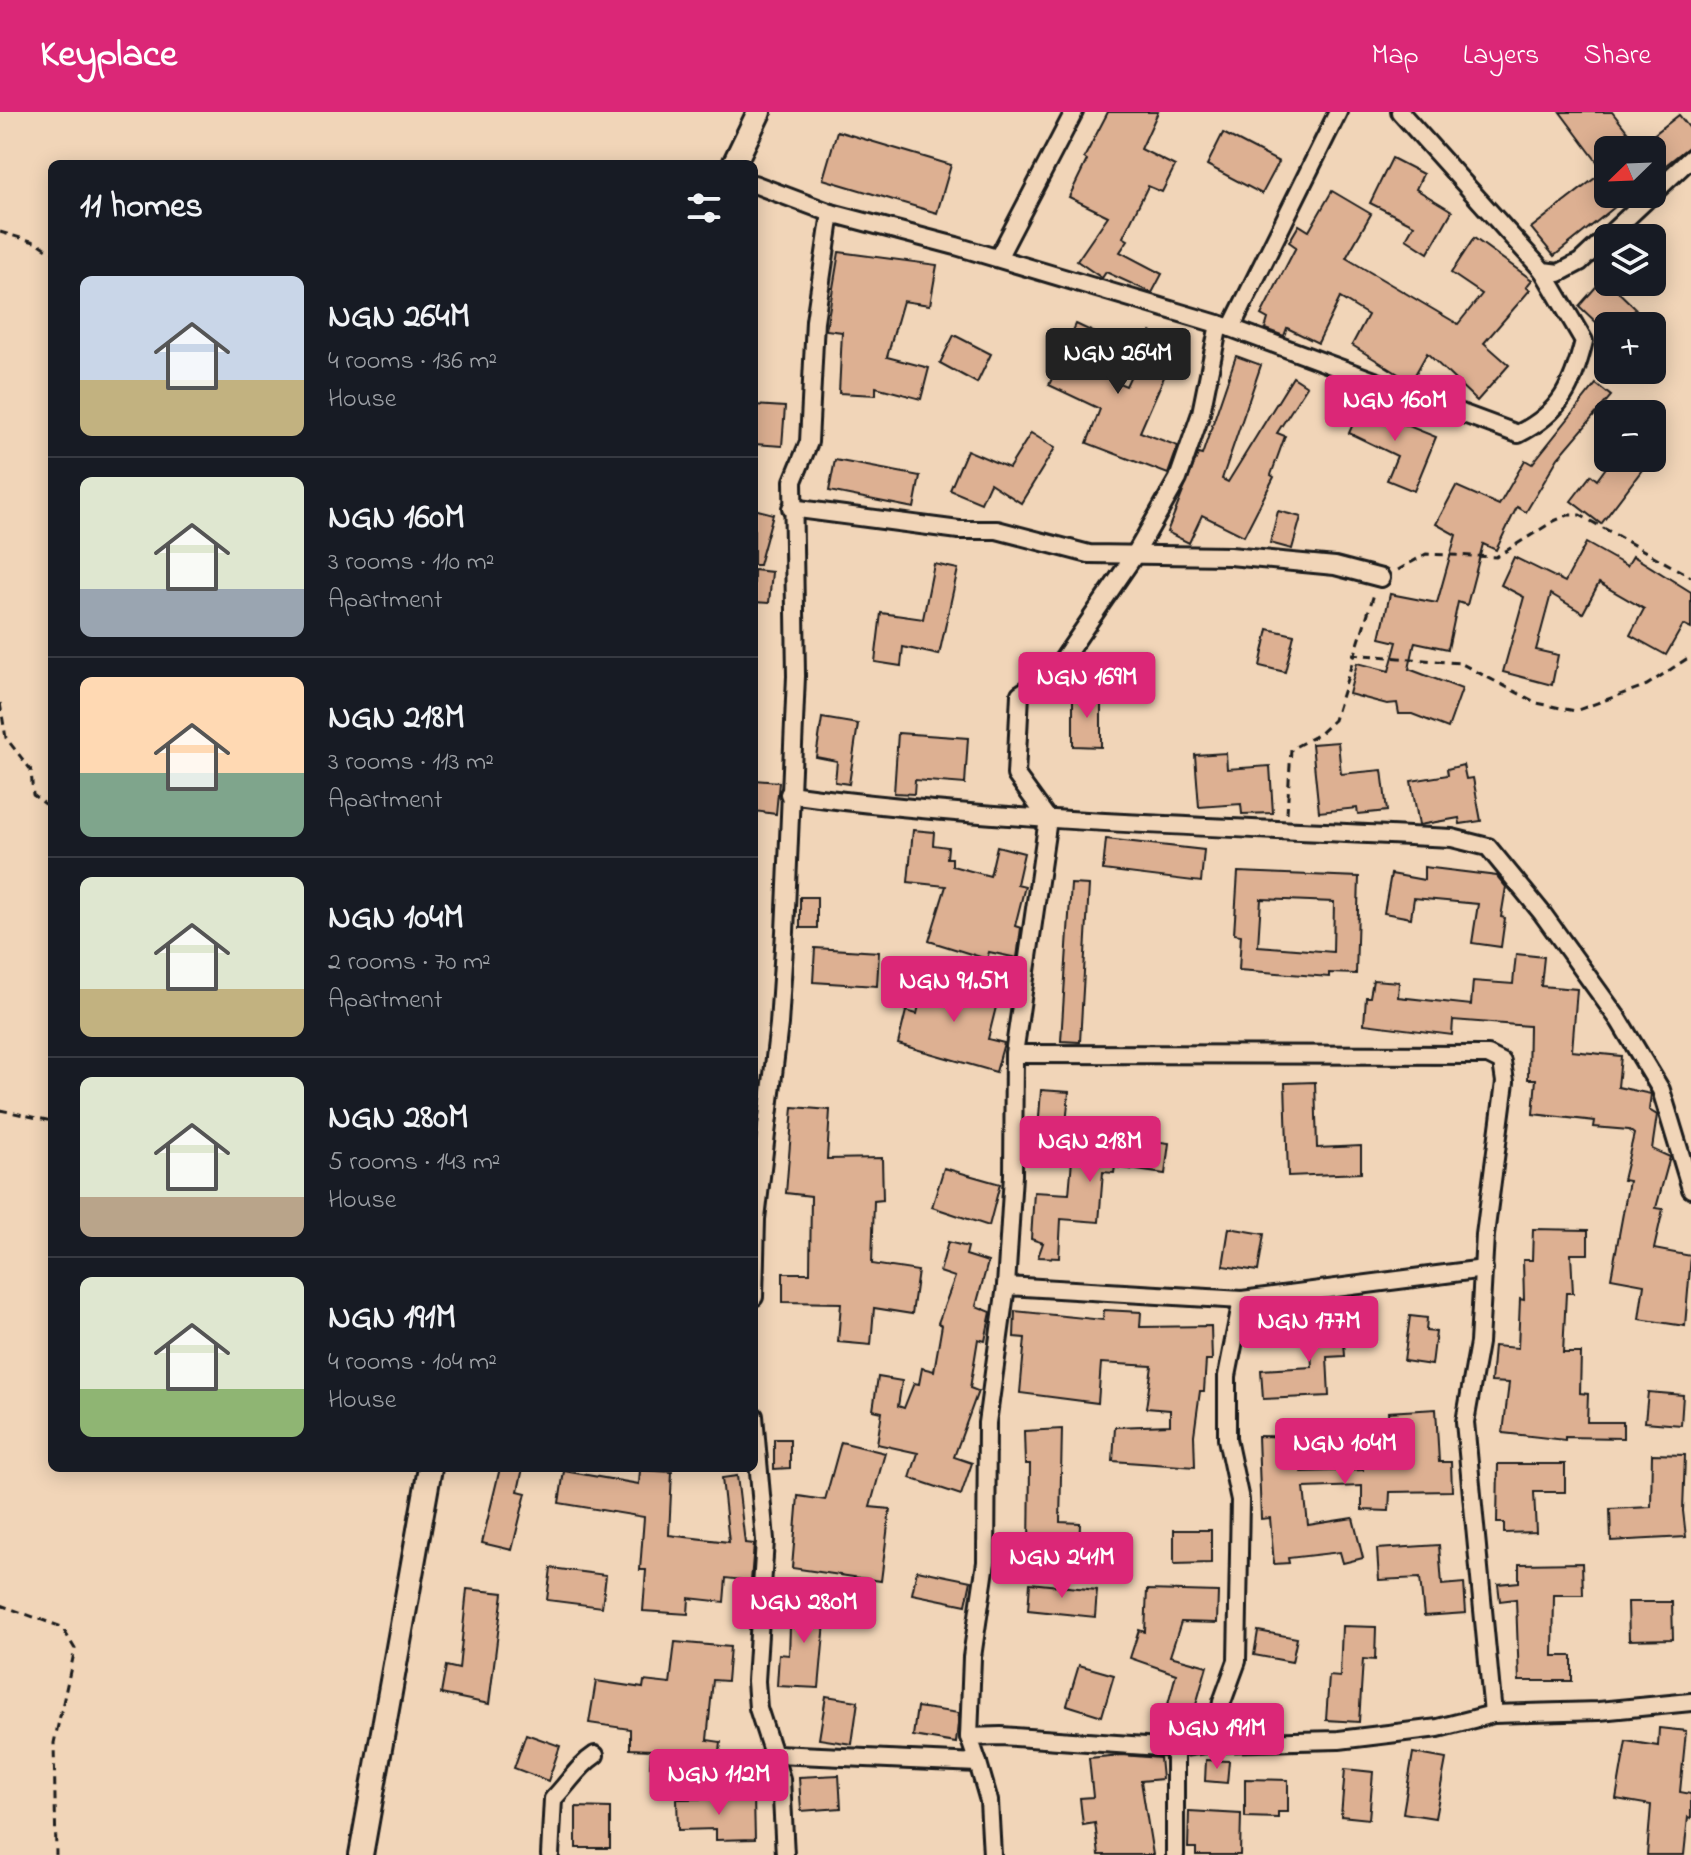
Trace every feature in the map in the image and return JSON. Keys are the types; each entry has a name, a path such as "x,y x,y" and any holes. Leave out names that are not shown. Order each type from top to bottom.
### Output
{"street":[{"path":"736,160 759,112"},
{"path":"998,258 1074,112"},
{"path":"992,1855 989,1801 969,1737 972,1657 986,1562 987,1423 997,1357 999,1316 1006,1286 1013,1175 1014,1054 1048,819 1016,775 1020,694 1055,671 1134,556 1178,479 1201,413 1225,326 1338,112"},
{"path":"758,186 831,213 998,258 1225,326 1518,434 1541,423 1575,381 1584,341 1543,271 1400,112"},
{"path":"1543,271 1559,273 1570,270 1691,158"},
{"path":"758,1203 773,1083 784,947 796,676 791,508 793,481 809,442 815,321 831,213"},
{"path":"791,508 959,530 997,530 1089,554 1230,556 1335,566 1381,578"},
{"path":"789,794 884,807 1048,819 1469,840 1488,847 1542,913 1619,1020 1661,1090 1691,1189"},
{"path":"1014,1054 1499,1057 1505,1082 1485,1235 1479,1343 1465,1422 1493,1714"},
{"path":"758,1080 773,1083"},
{"path":"1006,1286 1242,1300 1484,1269"},
{"path":"1214,1743 1222,1702 1237,1661 1240,1500 1227,1439 1227,1376 1242,1300"},
{"path":"758,1461 765,1540 756,1681 758,1708 776,1754 785,1855"},
{"path":"361,1855 429,1472"},
{"path":"969,1737 1001,1736 1175,1748 1214,1743 1339,1740 1438,1728 1493,1714 1599,1711 1691,1702"},
{"path":"1175,1748 1175,1855"},
{"path":"776,1754 978,1763"},
{"path":"550,1855 553,1799 576,1776 582,1763 595,1755"}],"path":[{"path":"0,232 38,243 48,249"},
{"path":"1286,829 1291,749 1319,734 1334,720 1352,654 1381,578 1426,554 1496,557 1568,515 1580,515 1691,577"},
{"path":"1352,654 1460,663 1537,703 1575,711 1609,702 1647,685 1691,656"},
{"path":"0,703 6,738 31,770 33,795 48,806"},
{"path":"0,1110 48,1120"},
{"path":"0,1605 62,1627 75,1649 54,1743 56,1855"}],"building":[{"path":"1108,112 1158,112 1141,149 1175,166 1162,192 1148,186 1123,237 1128,240 1120,252 1162,274 1152,293 1106,272 1102,278 1077,261 1108,216 1069,197 1087,160 1084,158"},
{"path":"1560,112 1612,112 1631,136 1594,136 1594,158"},
{"path":"1679,115 1691,130 1691,145 1666,165 1666,136 1652,136"},
{"path":"837,131 951,165 937,213 823,179"},
{"path":"1223,133 1279,162 1262,194 1207,165"},
{"path":"1392,158 1423,174 1416,189 1452,211 1428,253 1406,239 1414,225 1370,203"},
{"path":"1594,179 1594,208 1614,208 1554,256 1531,228"},
{"path":"1332,191 1371,214 1346,258 1458,324 1482,294 1451,273 1474,238 1532,280 1526,287 1530,290 1484,343 1509,365 1477,401 1427,353 1411,382 1352,345 1368,315 1340,298 1318,343 1287,328 1284,336 1265,329 1268,319 1261,315 1296,247 1289,242 1299,225 1309,231"},
{"path":"839,252 937,265 930,305 903,301 887,357 929,368 921,399 876,387 876,395 839,393 842,332 826,330"},
{"path":"1594,289 1594,296 1623,296 1636,309 1633,312 1594,312 1594,320 1579,306"},
{"path":"1076,324 1112,341 1097,374 1126,386 1151,332 1178,345 1140,432 1178,446 1168,474 1087,443 1100,409 1049,385"},
{"path":"954,335 991,354 977,383 940,363"},
{"path":"1236,356 1261,365 1222,479 1228,482 1293,377 1307,386 1277,433 1285,436 1271,475 1274,477 1244,536 1202,515 1189,543 1167,532 1198,454 1202,455"},
{"path":"1596,384 1611,396 1608,400 1594,400 1594,416 1558,458 1526,512 1517,507 1496,550 1483,544 1467,605 1458,602 1448,649 1415,642 1409,669 1462,689 1448,728 1412,714 1399,714 1397,703 1387,704 1349,694 1357,663 1389,671 1397,642 1380,638 1390,594 1437,603 1456,535 1436,524 1456,486 1499,505 1525,460 1532,464"},
{"path":"1364,399 1393,413 1391,419 1436,437 1414,491 1387,480 1397,456 1349,433"},
{"path":"758,405 785,407 782,446 758,444"},
{"path":"1031,433 1055,448 1021,503 990,483 981,503 950,490 967,450 1009,468"},
{"path":"835,460 920,476 914,508 829,491"},
{"path":"1603,472 1640,472 1601,524 1571,501 1591,475 1597,480"},
{"path":"758,510 773,514 758,565"},
{"path":"1278,511 1301,517 1292,549 1270,543"},
{"path":"1586,543 1627,566 1633,556 1691,592 1691,629 1683,625 1666,655 1630,635 1644,609 1599,583 1583,613 1551,594 1536,650 1558,655 1552,685 1503,672 1524,597 1501,585 1514,557 1565,582"},
{"path":"934,564 958,569 939,655 903,647 901,666 875,662 881,613 923,619"},
{"path":"758,570 772,572 769,603 758,602"},
{"path":"1268,629 1294,635 1285,672 1260,666"},
{"path":"1073,693 1101,693 1101,747 1073,746"},
{"path":"822,718 858,724 849,784 835,782 837,761 816,757"},
{"path":"898,733 968,738 965,784 915,780 914,794 894,793"},
{"path":"1338,742 1341,774 1382,770 1387,811 1358,814 1357,808 1319,812 1312,744"},
{"path":"1226,753 1227,769 1270,766 1273,813 1242,814 1241,804 1199,807 1195,755"},
{"path":"1463,765 1466,779 1473,778 1481,821 1460,824 1459,818 1419,825 1411,781 1448,775 1447,769"},
{"path":"758,780 779,782 776,814 758,812"},
{"path":"913,830 934,832 933,845 948,847 947,858 952,858 952,866 990,876 997,846 1024,853 1017,884 1025,886 1015,926 1021,928 1017,958 989,952 987,959 929,941 946,886 908,882"},
{"path":"1106,839 1204,850 1201,882 1103,870"},
{"path":"1424,867 1497,876 1506,887 1501,917 1505,918 1501,947 1472,943 1478,904 1414,898 1411,918 1384,913 1391,874 1424,880"},
{"path":"1238,872 1359,877 1356,974 1329,973 1329,977 1239,970 1241,935 1234,934","holes":["1261,899 1334,902 1333,952 1258,946"]},
{"path":"1071,884 1089,885 1080,1042 1061,1041"},
{"path":"800,897 817,897 817,928 800,928"},
{"path":"815,948 879,952 877,986 813,982"},
{"path":"1516,954 1544,957 1541,986 1577,989 1572,1051 1621,1056 1618,1087 1651,1094 1649,1110 1657,1115 1652,1149 1670,1157 1656,1208 1663,1209 1654,1249 1691,1256 1685,1326 1639,1319 1644,1284 1611,1278 1629,1181 1623,1180 1634,1134 1629,1130 1594,1127 1595,1121 1533,1114 1536,1079 1528,1079 1529,1026 1453,1020 1452,1035 1364,1024 1366,997 1370,997 1373,980 1399,982 1398,997 1471,1005 1473,981 1513,984"},
{"path":"926,973 999,995 988,1039 1004,1043 996,1072 898,1044 906,1011 917,1014"},
{"path":"1315,1082 1317,1148 1361,1146 1361,1173 1288,1176 1285,1083"},
{"path":"1041,1090 1069,1092 1064,1147 1037,1144"},
{"path":"793,1107 830,1110 827,1159 882,1158 883,1200 874,1201 872,1264 918,1271 912,1314 874,1308 871,1345 838,1342 841,1303 783,1302 783,1273 810,1273 811,1196 786,1193"},
{"path":"1074,1137 1130,1141 1131,1138 1169,1143 1165,1174 1115,1167 1114,1173 1103,1172 1099,1222 1061,1219 1059,1258 1038,1257 1043,1243 1031,1239 1034,1192 1069,1194"},
{"path":"944,1168 1000,1184 989,1226 932,1207"},
{"path":"1229,1228 1264,1234 1258,1271 1223,1266"},
{"path":"1533,1229 1588,1230 1588,1254 1571,1254 1573,1293 1566,1293 1563,1353 1581,1353 1580,1393 1588,1394 1587,1422 1623,1422 1623,1438 1565,1437 1565,1440 1503,1433 1509,1383 1491,1382 1494,1346 1518,1348 1520,1299 1524,1300 1523,1260 1532,1260"},
{"path":"948,1242 968,1247 966,1255 988,1262 976,1306 991,1312 985,1341 978,1339 970,1388 978,1391 954,1457 972,1463 961,1495 910,1478 918,1453 877,1444 882,1412 873,1410 878,1377 902,1381 898,1406 904,1408 914,1383 919,1384 922,1368 934,1371 942,1325 938,1323 955,1277 940,1272"},
{"path":"1104,1310 1141,1312 1140,1327 1211,1326 1212,1360 1206,1360 1204,1391 1200,1391 1194,1435 1195,1467 1113,1461 1115,1427 1170,1425 1170,1410 1146,1408 1152,1366 1101,1363 1098,1403 1020,1393 1025,1338 1014,1337 1015,1311 1103,1320"},
{"path":"1342,1316 1345,1356 1327,1357 1329,1396 1263,1399 1261,1370 1312,1367 1309,1318"},
{"path":"1410,1316 1427,1318 1426,1331 1436,1332 1432,1365 1404,1361"},
{"path":"1648,1392 1683,1395 1681,1425 1645,1422"},
{"path":"1436,1409 1439,1462 1451,1462 1452,1491 1390,1492 1389,1511 1362,1510 1362,1486 1304,1488 1308,1525 1353,1518 1363,1558 1343,1563 1340,1552 1288,1558 1289,1563 1274,1564 1270,1518 1261,1519 1258,1436 1302,1437 1302,1472 1363,1470 1363,1464 1391,1465 1388,1412"},
{"path":"1062,1429 1060,1522 1080,1523 1079,1553 1029,1551 1030,1464 1025,1464 1024,1431"},
{"path":"774,1439 790,1439 790,1468 774,1469"},
{"path":"841,1442 885,1453 870,1507 890,1509 881,1581 792,1568 798,1496 825,1500"},
{"path":"1652,1454 1685,1455 1683,1511 1686,1537 1611,1541 1610,1509 1651,1507"},
{"path":"1498,1464 1565,1464 1565,1492 1534,1492 1536,1532 1504,1533 1504,1523 1497,1523"},
{"path":"499,1472 522,1472 518,1491 526,1493 512,1550 482,1543"},
{"path":"564,1472 639,1484 640,1472 672,1472 669,1535 729,1542 722,1478 737,1476 745,1543 754,1544 751,1581 726,1578 724,1602 689,1598 688,1614 643,1611 646,1570 640,1570 644,1517 559,1503"},
{"path":"1174,1530 1211,1530 1211,1563 1174,1564"},
{"path":"1439,1545 1442,1585 1464,1583 1466,1613 1424,1616 1420,1578 1379,1580 1377,1549"},
{"path":"1582,1563 1583,1595 1554,1595 1553,1656 1572,1656 1572,1681 1519,1681 1516,1599 1500,1601 1498,1584 1519,1582 1519,1564"},
{"path":"551,1568 606,1575 602,1607 547,1600"},
{"path":"917,1570 971,1581 966,1605 912,1594"},
{"path":"1030,1583 1097,1590 1095,1617 1028,1610"},
{"path":"467,1589 503,1593 489,1704 441,1694 446,1666 459,1669"},
{"path":"1147,1590 1218,1592 1217,1623 1181,1622 1170,1656 1207,1666 1192,1719 1166,1712 1176,1674 1130,1658 1139,1630 1145,1632"},
{"path":"791,1599 827,1600 819,1688 777,1686 779,1654 789,1655"},
{"path":"1628,1602 1672,1602 1673,1639 1629,1640"},
{"path":"1342,1626 1376,1627 1375,1660 1363,1659 1359,1722 1326,1720 1329,1676 1340,1677"},
{"path":"1258,1631 1297,1638 1292,1662 1254,1655"},
{"path":"675,1642 730,1647 727,1681 713,1680 707,1740 721,1742 718,1773 650,1766 651,1750 630,1749 630,1729 589,1723 596,1681 643,1688 644,1681 670,1684"},
{"path":"1079,1665 1114,1675 1102,1716 1067,1705"},
{"path":"826,1696 858,1701 852,1744 819,1739"},
{"path":"917,1707 959,1713 956,1743 913,1736"},
{"path":"1659,1728 1686,1731 1680,1792 1691,1794 1691,1818 1688,1817 1684,1855 1647,1855 1651,1805 1616,1799 1626,1741 1658,1746"},
{"path":"526,1734 560,1746 548,1781 514,1768"},
{"path":"1413,1753 1446,1759 1435,1818 1403,1813"},
{"path":"1122,1755 1160,1758 1162,1779 1141,1781 1153,1855 1099,1855 1095,1823 1083,1825 1080,1798 1093,1797 1089,1758"},
{"path":"1206,1760 1229,1761 1227,1783 1205,1781"},
{"path":"1345,1769 1373,1772 1369,1819 1341,1816"},
{"path":"839,1775 841,1808 801,1811 799,1777"},
{"path":"1245,1779 1288,1780 1288,1812 1278,1812 1278,1818 1245,1817"},
{"path":"754,1798 755,1839 716,1840 716,1829 678,1830 677,1799"},
{"path":"576,1807 610,1808 610,1848 576,1848"},
{"path":"1189,1811 1241,1814 1240,1855 1196,1855 1196,1848 1188,1848"}]}
